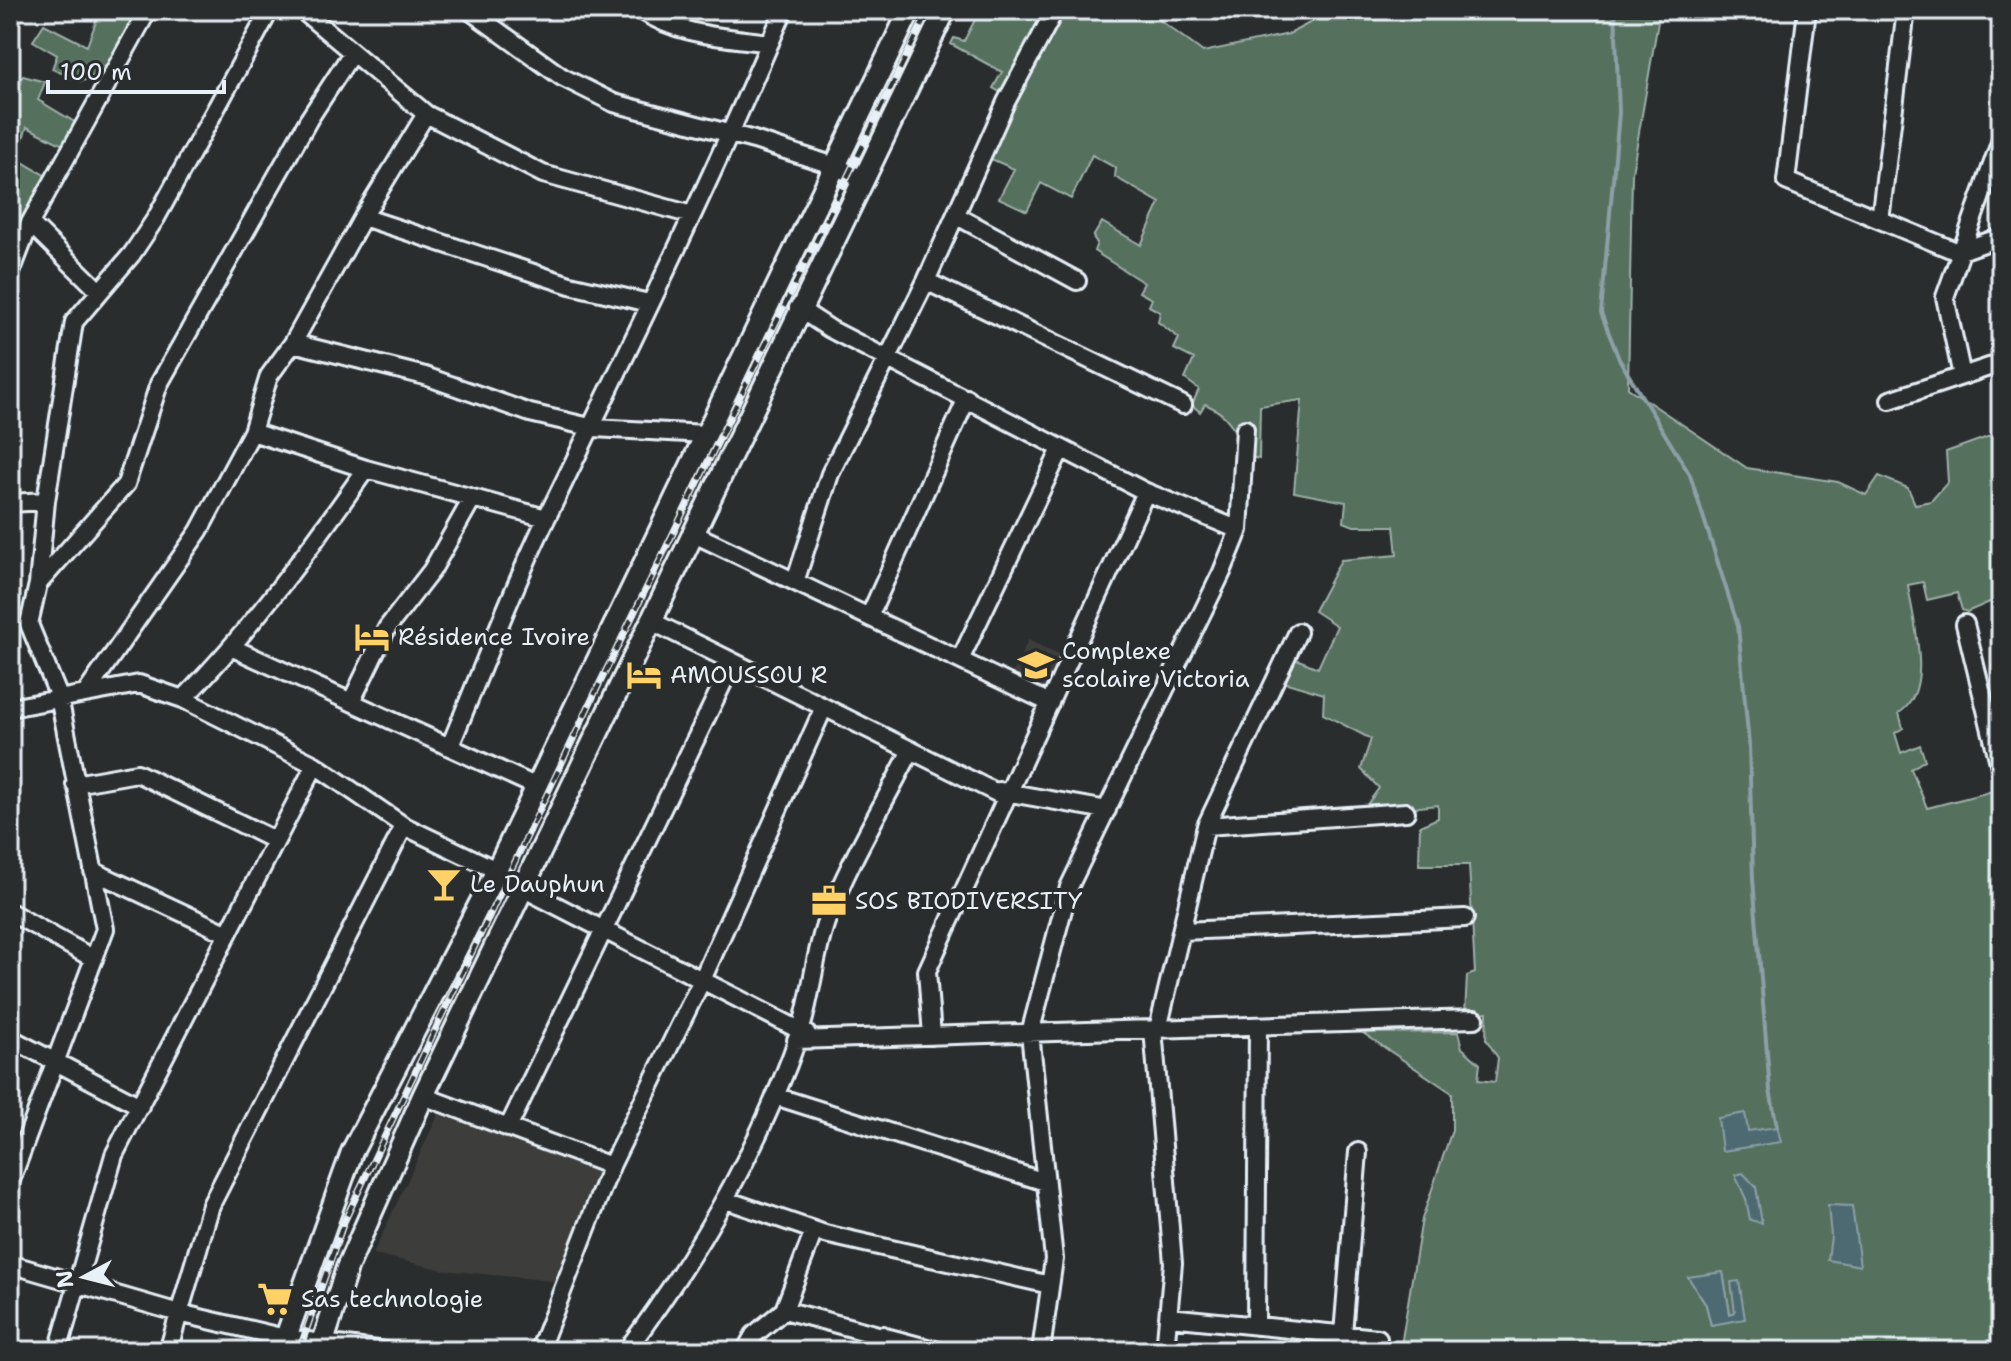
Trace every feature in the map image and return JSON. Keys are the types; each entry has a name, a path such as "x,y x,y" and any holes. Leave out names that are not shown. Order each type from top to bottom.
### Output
{"main road":[{"path":"283,1344 352,1152 496,870 910,10"},
{"path":"321,1346 363,1230 423,1096 942,11"},
{"path":"764,315 794,318"},
{"path":"583,686 614,700"}],"street":[{"path":"10,275 30,223 148,10"},
{"path":"10,1183 15,1151 55,1062 105,929 59,697 29,624 38,584 46,501 74,322 98,290 132,254 156,218 270,10"},
{"path":"302,10 426,114 543,174 692,215"},
{"path":"469,10 562,77 614,103 835,166 862,179"},
{"path":"641,10 662,24 685,32 770,43"},
{"path":"450,746 546,518 594,428 649,303 731,135 784,10"},
{"path":"795,582 830,474 957,216 1006,102 1055,10"},
{"path":"1807,10 1786,181 1958,252 2001,237"},
{"path":"1880,220 1906,10"},
{"path":"38,584 126,484 159,384 309,119 352,53"},
{"path":"86,693 199,531 252,432 269,376 293,343 363,217 426,114"},
{"path":"1962,376 1945,297 1958,252 2001,140"},
{"path":"957,216 1077,281"},
{"path":"363,217 570,285 649,303"},
{"path":"30,223 98,290"},
{"path":"926,281 1183,405"},
{"path":"794,318 967,398 1146,492 1239,530"},
{"path":"293,343 425,376 530,413 594,428 706,434"},
{"path":"1890,400 2001,363"},
{"path":"869,617 967,398"},
{"path":"1041,1351 1054,1259 1030,1033 1069,887 1239,530 1245,429"},
{"path":"252,432 366,469 546,518"},
{"path":"960,660 1061,449"},
{"path":"183,699 233,648 366,469"},
{"path":"932,1036 927,971 1001,793 1050,703 1146,492"},
{"path":"352,700 387,628 432,570 472,499"},
{"path":"10,503 46,501"},
{"path":"692,533 1050,703"},
{"path":"651,621 1001,793 1107,810"},
{"path":"10,624 29,624"},
{"path":"1965,624 1998,746 2001,771"},
{"path":"1165,1351 1173,1263 1155,1029 1206,826 1298,632"},
{"path":"233,648 535,786"},
{"path":"508,1128 733,662"},
{"path":"10,708 139,684 183,699 315,765 404,826 496,870"},
{"path":"539,1351 611,1166 702,980 824,707"},
{"path":"626,1351 680,1278 726,1200 775,1096 798,1035 827,920 911,750"},
{"path":"58,1351 114,1155 315,765"},
{"path":"75,784 137,773 276,841"},
{"path":"1206,826 1406,812"},
{"path":"168,1351 211,1205 404,826"},
{"path":"93,871 228,934"},
{"path":"524,889 702,980 798,1035 818,1040 1475,1019"},
{"path":"10,912 94,959"},
{"path":"1182,931 1465,918"},
{"path":"1256,1326 1258,1026"},
{"path":"10,1038 140,1106"},
{"path":"423,1096 611,1166"},
{"path":"775,1096 1045,1182"},
{"path":"1343,1334 1358,1152"},
{"path":"726,1200 814,1231 1050,1285"},
{"path":"745,1351 754,1335 784,1310 814,1231"},
{"path":"10,1264 283,1344 384,1351"},
{"path":"784,1310 938,1351"},
{"path":"1169,1317 1378,1338"},
{"path":"874,1351 883,1335"}],"shaded area":[{"name":"Complexe scolaire Victoria","path":"1028,640 1060,655 1044,690 1012,675"},
{"path":"440,1111 600,1172 553,1281 444,1270 373,1254"}],"green space":[{"path":"80,10 136,10 108,63 91,78 80,81 52,69 57,55 33,41 44,24 87,46 96,22"},
{"path":"980,10 1146,10 1203,52 1289,34 1334,10 1660,10 1632,173 1628,388 1747,468 1838,482 1866,495 1879,476 1908,488 1915,504 1931,501 1948,482 1946,452 1993,435 1995,452 2001,453 2001,597 1967,612 1962,610 1957,593 1927,600 1923,582 1908,585 1917,636 1919,672 1910,702 1899,713 1903,728 1895,733 1901,753 1920,745 1925,760 1911,769 1927,808 2001,789 2001,1351 1400,1351 1422,1219 1452,1130 1452,1093 1363,1033 1458,1032 1462,1048 1480,1064 1478,1080 1495,1082 1498,1058 1486,1039 1487,1012 1465,1014 1467,976 1475,973 1469,865 1419,865 1420,826 1438,818 1438,805 1361,813 1379,788 1361,769 1371,739 1323,714 1324,694 1284,682 1294,658 1318,668 1337,626 1314,611 1341,560 1397,555 1394,526 1354,526 1344,522 1346,502 1294,492 1302,400 1260,406 1259,459 1239,454 1233,429 1220,412 1205,404 1200,412 1192,405 1199,389 1185,379 1194,359 1174,349 1179,338 1158,322 1160,312 1149,306 1152,299 1139,292 1144,283 1094,251 1097,243 1093,237 1102,222 1141,245 1160,203 1115,177 1116,168 1092,155 1071,199 1041,183 1027,211 999,198 1014,169 989,158 1016,101 993,88 1002,72 951,44 954,38 964,41","holes":["1723,1273 1730,1314 1735,1313 1711,1325 1706,1305 1689,1278"]},
{"path":"23,76 45,82 38,100 76,123 65,146 27,127 16,158 46,176 21,233 10,229 10,94"}],"water":[{"path":"1745,1113 1748,1131 1777,1127 1781,1142 1722,1151 1718,1118"},
{"path":"1743,1173 1756,1187 1762,1223 1750,1220 1746,1199 1735,1175"},
{"path":"1828,1205 1852,1206 1860,1266 1828,1260 1831,1236"},
{"path":"1723,1272 1730,1314 1735,1312 1731,1282 1739,1281 1745,1319 1711,1325 1706,1305 1688,1277"}],"waterway":[{"path":"1615,10 1619,113 1601,313 1619,359 1690,475 1738,626 1749,745 1753,879 1770,1090 1777,1127"}],"railway":[{"path":"299,1351 344,1222 595,693 929,10"}],"place":[{"name":"Résidence Ivoire","path":"372,637"},
{"name":"Complexe scolaire Victoria","path":"1036,665"},
{"name":"AMOUSSOU R","path":"644,675"},
{"name":"Le Dauphun","path":"444,884"},
{"name":"SOS BIODIVERSITY","path":"829,901"},
{"name":"Sas technologie","path":"275,1299"}]}
